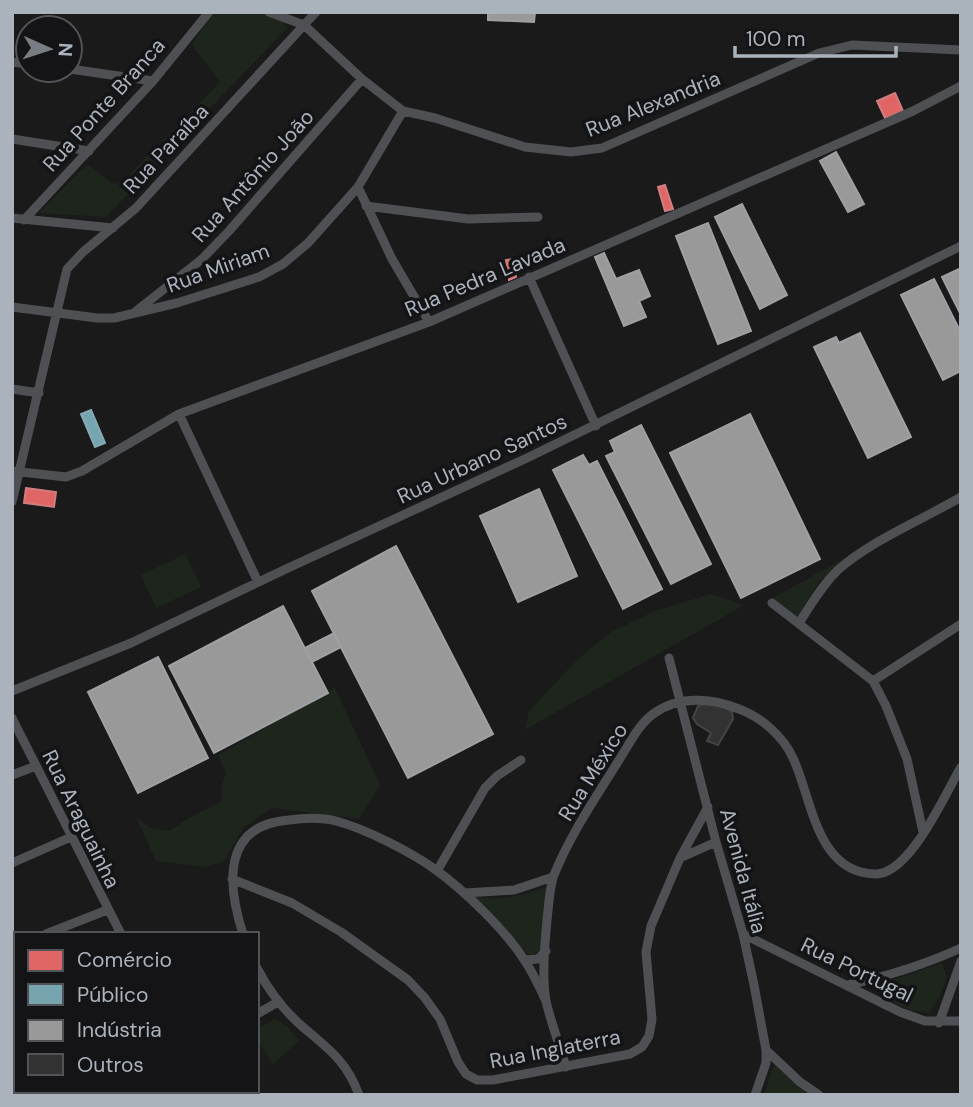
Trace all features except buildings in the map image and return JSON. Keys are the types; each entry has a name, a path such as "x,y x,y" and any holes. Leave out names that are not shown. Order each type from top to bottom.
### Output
{"street":[{"name":"Rua Ponte Branca","path":"23,220 153,81 209,12"},
{"path":"269,12 304,25"},
{"name":"Rua Paraíba","path":"12,502 16,471 39,393 66,269 136,208 316,12"},
{"name":"Rua Alexandria","path":"304,25 362,79 403,111 435,118 525,148 571,152 602,148 819,53 852,45 961,50"},
{"path":"84,71 153,81"},
{"name":"Rua Antônio João","path":"131,316 202,259 362,79"},
{"name":"Rua Pedra Lavada","path":"16,471 66,477 82,471 179,414 429,322 913,111 961,86"},
{"name":"Rua Miriam","path":"12,307 97,318 131,316 259,277 283,264 308,243 358,187 403,111"},
{"path":"12,139 89,150"},
{"path":"358,187 392,259 429,322"},
{"path":"366,206 468,219 538,217"},
{"path":"12,218 113,228"},
{"name":"Rua Urbano Santos","path":"12,691 131,643 596,426 961,246"},
{"path":"529,277 596,426"},
{"path":"12,389 39,393"},
{"path":"179,414 258,582"},
{"path":"799,623 837,571 859,554 961,497"},
{"path":"772,603 873,681 907,759 923,832"},
{"path":"873,681 961,624"},
{"name":"Avenida Itália","path":"669,658 716,842 743,934 765,1050 765,1063 755,1095"},
{"path":"680,702 698,699 742,709 781,739 792,757 817,826 829,849 844,865 862,873 878,875 893,870 913,848 961,767"},
{"name":"Rua México","path":"566,1067 546,1000 545,950 554,877 576,832 639,729 652,714 680,702"},
{"name":"Rua Araguainha","path":"12,718 120,932"},
{"path":"438,871 485,788 497,776 521,760"},
{"path":"12,775 36,766"},
{"name":"Rua Inglaterra","path":"232,879 292,903 341,932 408,980 440,1019 458,1062 466,1074 477,1080 494,1080 630,1054 642,1047 649,1036 652,1020 646,952 650,926 680,858 708,807"},
{"path":"242,932 236,914 232,879 242,843 254,828 272,821 304,818 333,820 359,828 438,871 465,892 525,960 546,1000"},
{"path":"12,863 71,838"},
{"path":"680,858 716,842"},
{"path":"465,892 514,890 554,877"},
{"path":"51,932 107,910"},
{"name":"Rua Portugal","path":"743,934 900,1012 939,1023 961,1021"},
{"path":"848,985 903,972 961,948"},
{"path":"525,960 538,959 545,950"},
{"path":"939,1023 961,961"},
{"path":"259,971 278,1002 343,1063 359,1095"},
{"path":"259,1013 278,1002"},
{"path":"765,1050 800,1082 819,1095"}],"shaded area":[{"path":"212,12 266,13 280,19 287,28 106,217 38,213 88,164 113,184 124,180 220,82 192,45"},
{"path":"185,554 201,587 156,608 141,575"},
{"path":"848,556 818,583 797,618 773,598"},
{"path":"711,594 744,605 525,730 529,711 578,659 611,632 655,611"},
{"path":"335,688 380,785 359,819 272,808 243,828 224,862 204,867 156,861 136,817 150,828 169,831 222,801 221,788 226,773 218,755"},
{"path":"547,887 543,942 540,951 530,956 474,896 502,898"},
{"path":"942,963 947,977 940,996 929,1013 899,1006 875,986"},
{"path":"275,1019 289,1028 299,1041 273,1064 259,1043 259,1027"},
{"path":"774,1064 795,1083 814,1095 764,1095"}]}
